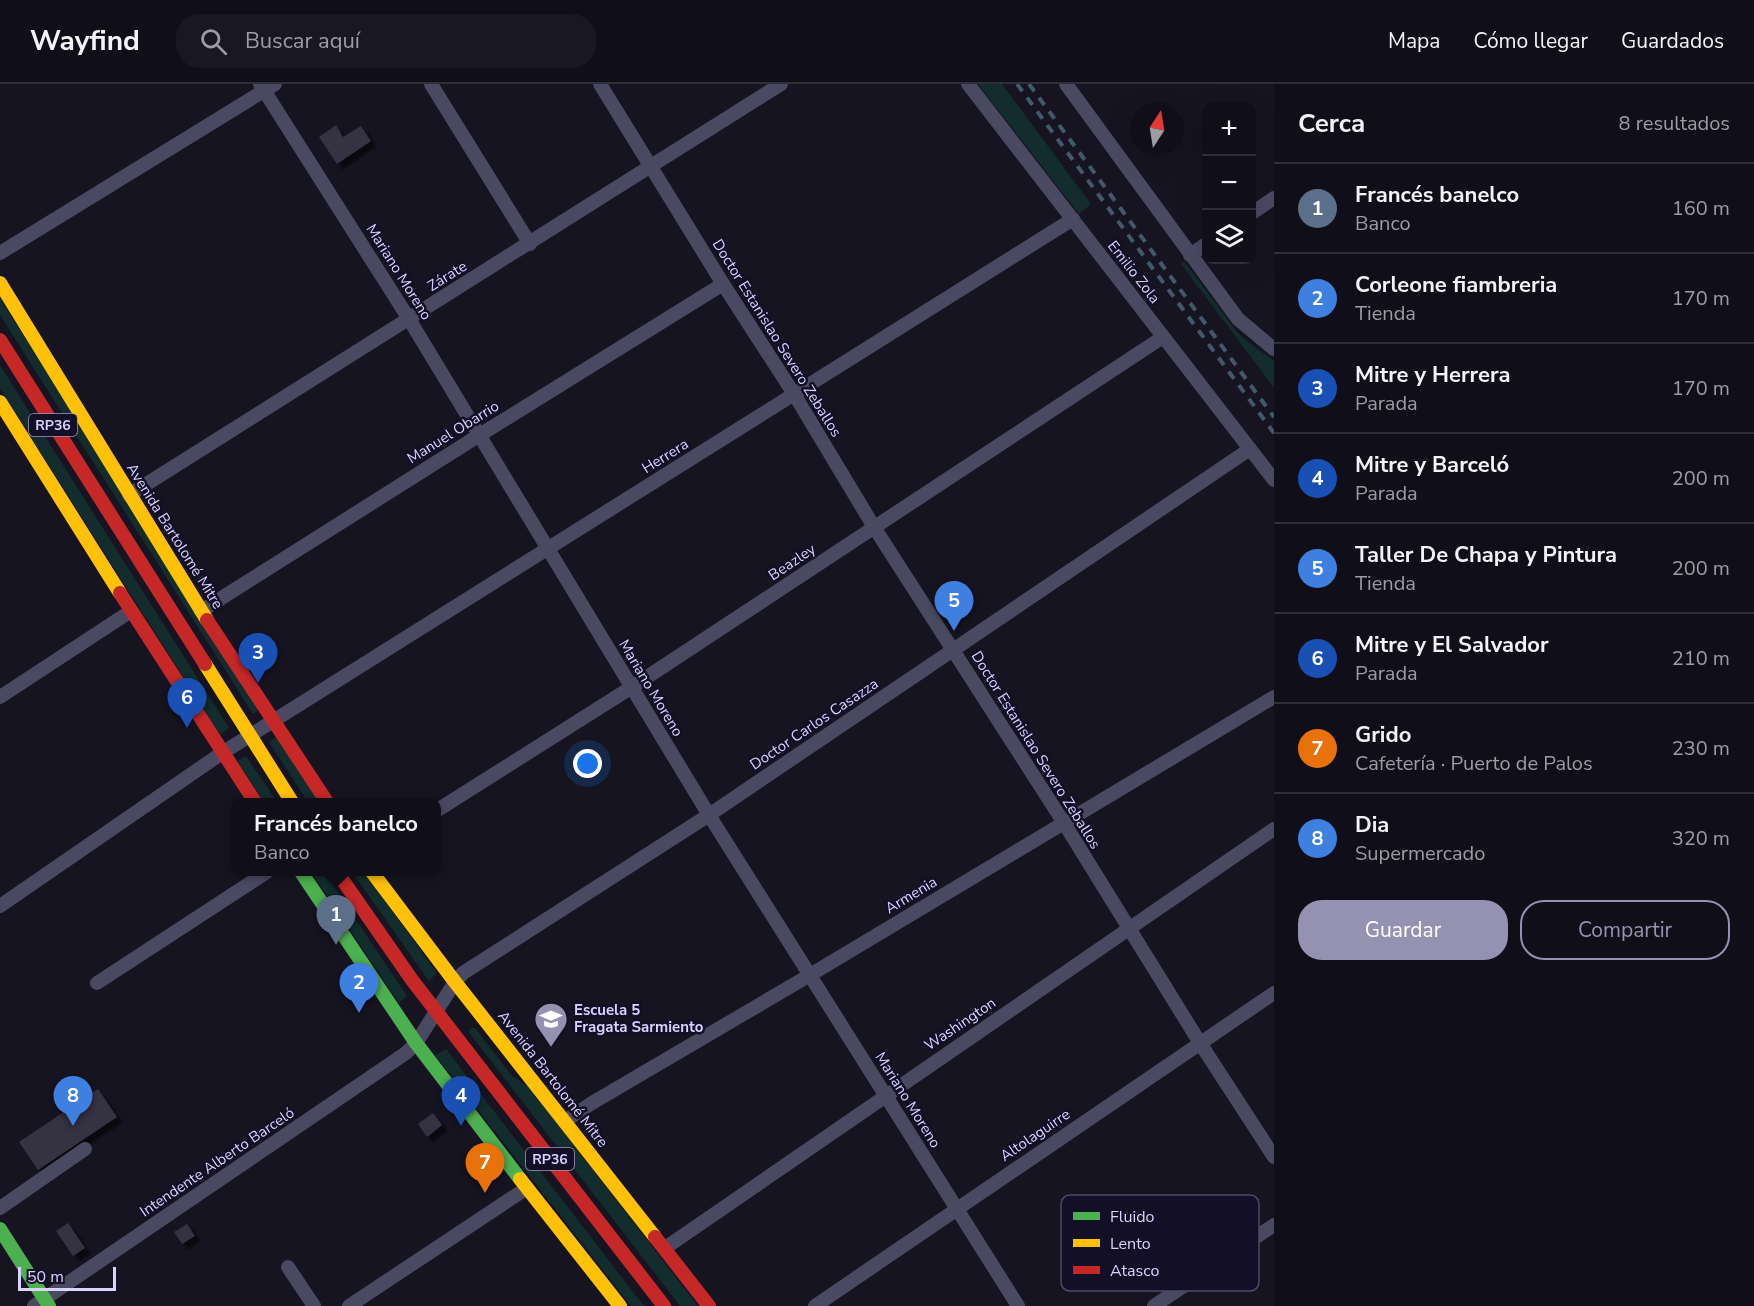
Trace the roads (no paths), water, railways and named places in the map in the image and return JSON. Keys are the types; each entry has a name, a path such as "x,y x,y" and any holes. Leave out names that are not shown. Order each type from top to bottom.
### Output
{"street":[{"path":"431,84 530,244"},
{"name":"Doctor Estanislao Severo Zeballos","path":"600,84 723,284 794,394 874,527 1274,1157"},
{"name":"Zárate","path":"129,495 530,244 780,84"},
{"name":"Emilio Zola","path":"968,84 1274,480"},
{"path":"1066,84 1238,319 1274,349"},
{"path":"0,253 267,86"},
{"name":"Mariano Moreno","path":"267,86 709,815 1018,1306"},
{"path":"1256,210 1274,198"},
{"name":"Herrera","path":"0,906 222,753 1073,219"},
{"path":"1190,255 1202,247"},
{"name":"Avenida Bartolomé Mitre","path":"0,283 201,610 324,798"},
{"name":"Manuel Obarrio","path":"201,610 723,284"},
{"name":"Beazley","path":"441,808 632,687 1163,336"},
{"name":"RP36","path":"0,340 289,798"},
{"path":"0,402 252,798"},
{"name":"Doctor Carlos Casazza","path":"416,1043 463,973 709,815 1250,449"},
{"path":"0,698 131,610"},
{"name":"Armenia","path":"565,1121 1274,697"},
{"name":"Washington","path":"665,1248 1274,829"},
{"path":"97,983 261,876"},
{"path":"304,876 416,1043 620,1306"},
{"name":"RP36","path":"340,876 436,1012 664,1306"},
{"name":"Avenida Bartolomé Mitre","path":"375,876 455,982 709,1306"},
{"name":"Altolaguirre","path":"815,1306 1274,993"},
{"name":"Intendente Alberto Barceló","path":"43,1304 406,1053 416,1043"},
{"path":"0,1208 85,1149"},
{"path":"350,1306 527,1188"},
{"path":"1259,1235 1274,1225"},
{"path":"0,1228 43,1304"},
{"path":"288,1267 314,1306"},
{"path":"1154,1306 1176,1291"}],"railway":[{"path":"1017,84 1274,433"},
{"path":"1029,84 1274,417"}],"place":[{"name":"Taller De Chapa y Pintura","path":"954,631"},
{"name":"Mitre y Herrera","path":"258,683"},
{"name":"Mitre y El Salvador","path":"187,728"},
{"name":"Francés banelco","path":"336,945"},
{"name":"Corleone fiambreria","path":"359,1013"},
{"name":"Escuela 5 Fragata Sarmiento","path":"551,1048"},
{"name":"Dia","path":"73,1126"},
{"name":"Mitre y Barceló","path":"461,1126"},
{"name":"Grido","path":"485,1193"}]}
